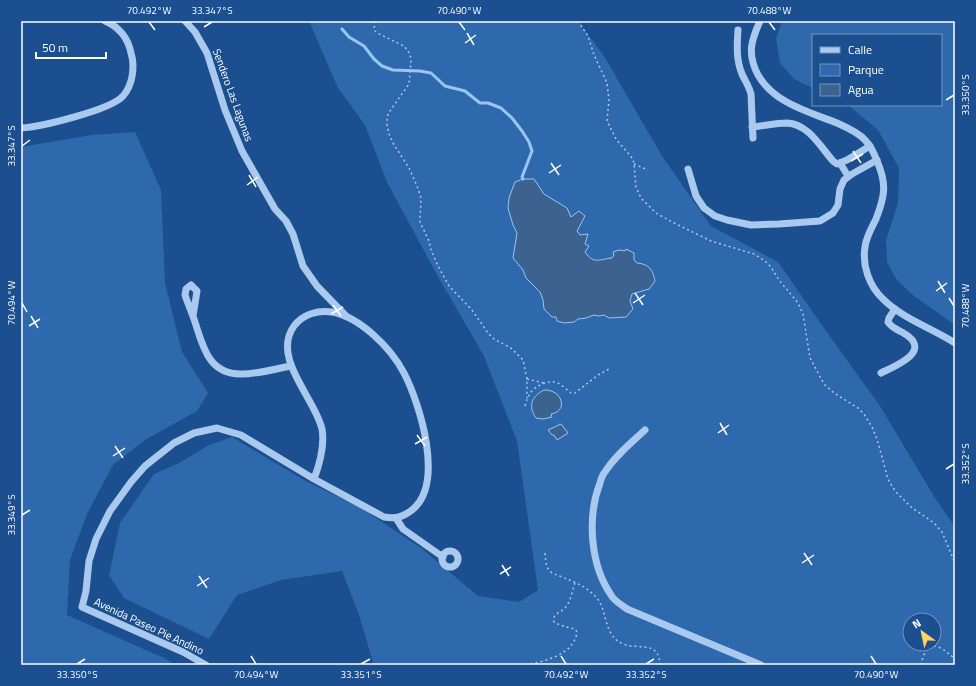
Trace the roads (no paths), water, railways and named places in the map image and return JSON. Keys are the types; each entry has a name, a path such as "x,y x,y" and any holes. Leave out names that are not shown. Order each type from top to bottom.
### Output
{"street":[{"path":"21,128 35,127 77,116 99,109 122,97 127,90 132,74 132,53 127,41 119,30 114,25 105,21"},
{"name":"Sendero Las Lagunas","path":"185,21 195,32 207,53 224,110 242,151 275,209 286,221 293,234 303,266 317,286 348,317"},
{"path":"760,21 753,37 751,55 756,71 766,86 782,100 849,128 864,138 877,160 884,180 884,194 865,246 864,259 868,277 874,288 882,299 895,309 919,324 955,343"},
{"path":"738,30 738,63 742,75 750,88 753,138"},
{"path":"752,128 786,123 800,126 808,132 837,164 870,146"},
{"path":"688,170 696,196 704,208 715,216 751,225 779,224 820,221 827,217 833,213 838,205 840,189 844,180 848,176 877,160"},
{"path":"840,163 848,176"},
{"path":"323,311 329,306 330,300"},
{"path":"881,373 911,357 914,348 913,342 909,337 890,325 888,322 895,309"},
{"path":"323,311 348,317 373,335 389,351 399,364 412,392 424,430 428,465 423,496 414,508 404,516 396,518 378,515 314,479 322,449 322,430 291,366 288,358 287,347 289,336 294,326 308,314 323,311"},
{"path":"193,316 204,351 211,361 220,368 232,373 242,374 291,366"},
{"name":"Avenida Paseo Pie Andino","path":"206,665 183,652 82,607 86,592 89,561 96,539 110,511 130,482 145,466 174,443 194,433 217,428 241,435 314,479"},
{"path":"645,430 619,455 604,473 596,494 592,520 594,551 601,578 612,597 627,609 761,665"},
{"path":"396,518 403,529 443,557"}],"water":[{"path":"523,179 534,179 544,194 567,208 571,217 579,211 585,216 577,231 580,235 588,234 585,244 589,246 585,252 591,259 597,260 612,258 614,255 613,252 619,250 625,251 626,249 634,253 634,260 637,263 650,268 655,281 649,289 632,294 630,301 633,309 626,317 609,318 604,315 594,315 578,319 574,322 564,323 557,321 556,317 552,317 544,309 540,292 526,278 523,270 513,258 517,233 508,208 509,198 515,182"},
{"path":"544,390 555,393 559,396 561,400 560,409 551,414 552,417 543,419 536,418 532,410 532,402 536,396"},
{"path":"561,424 568,433 557,440 548,430"}],"waterway":[{"path":"342,29 349,37 364,46 374,59 382,66 393,70 431,73 445,86 465,91 480,103 488,103 501,108 512,118 522,131 529,142 532,151 522,177 523,179"}]}
